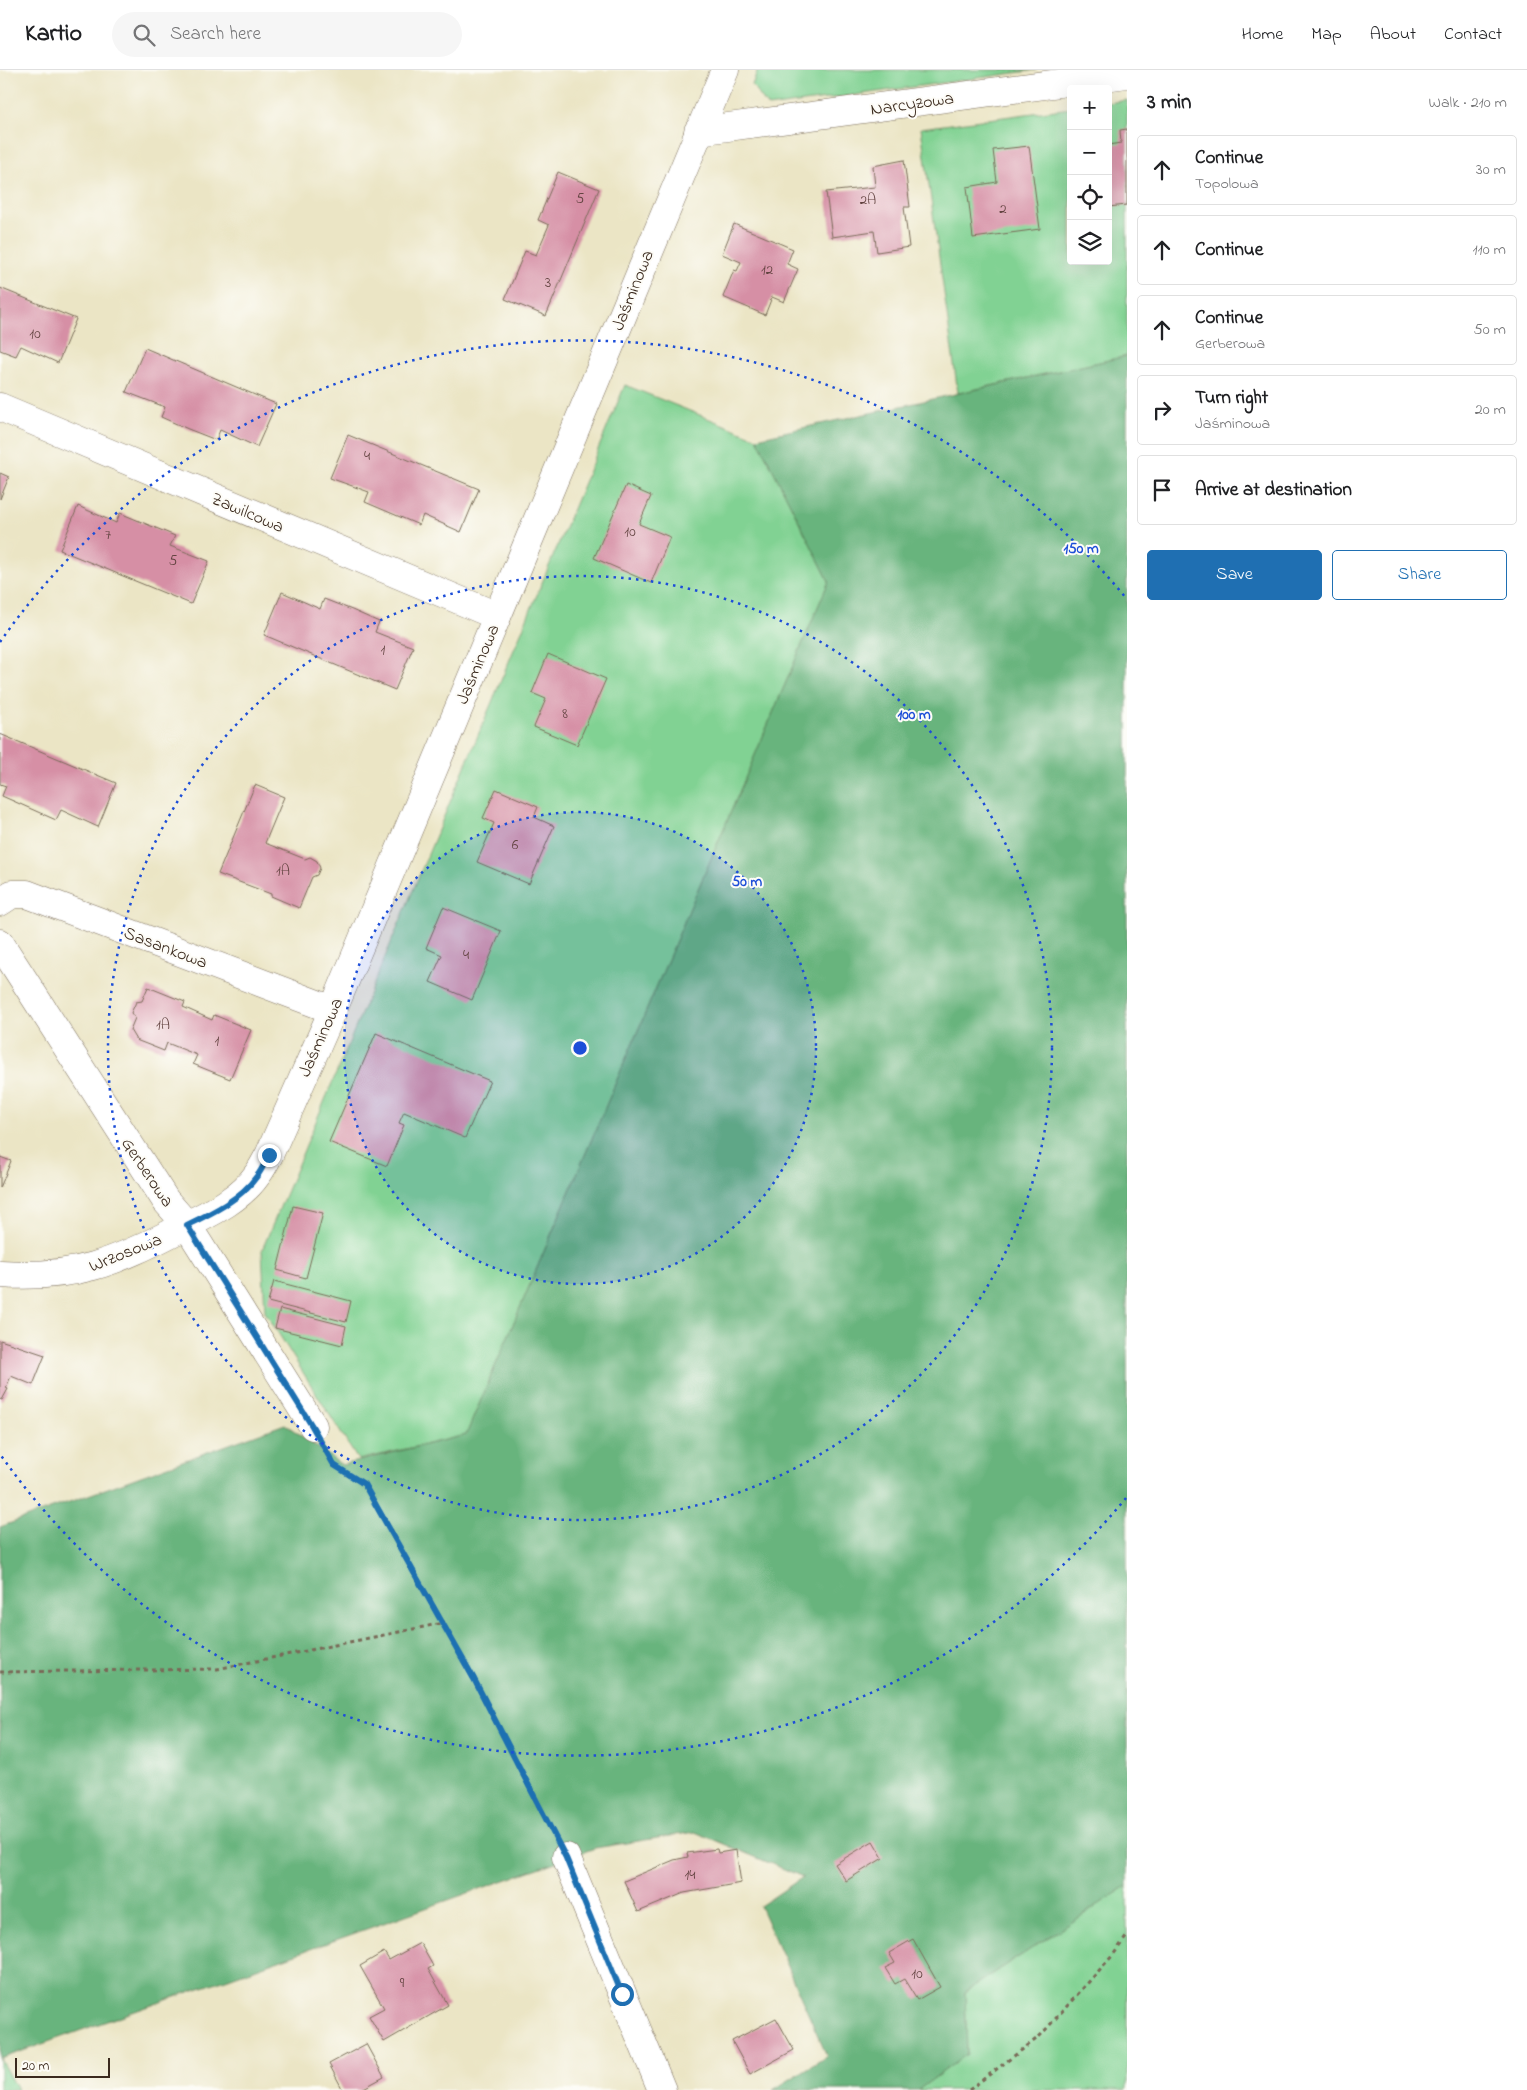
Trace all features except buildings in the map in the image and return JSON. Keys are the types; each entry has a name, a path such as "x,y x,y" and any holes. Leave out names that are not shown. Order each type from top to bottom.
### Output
{"street":[{"name":"Jaśminowa","path":"187,1225 218,1210 244,1189 257,1176 269,1155 333,1010 725,70"},
{"name":"Narcyzowa","path":"698,132 1127,74"},
{"name":"Zawilcowa","path":"0,407 497,616"},
{"name":"Sasankowa","path":"0,902 12,894 27,894 333,1010"},
{"name":"Gerberowa","path":"0,942 166,1201 187,1225 312,1426"},
{"name":"Wrzosowa","path":"0,1274 53,1274 86,1269 134,1253 187,1225"},
{"path":"566,1858 662,2090"}],"path":[{"path":"312,1426 334,1465 364,1484 474,1679 566,1858"},
{"path":"0,1672 218,1669 442,1623"},
{"path":"969,2090 1039,2037 1113,1955 1127,1936"}],"green space":[{"path":"758,70 1036,70 768,107 752,85"},
{"path":"1127,100 1127,356 958,393 921,128 1067,109 1067,265 1112,265 1112,102"},
{"path":"1127,356 1127,1886 965,1992 967,2054 918,2090 773,2090 827,2056 760,1906 803,1877 695,1832 595,1848 0,2059 0,1527 285,1424 342,1465 466,1435 829,581 757,438"},
{"path":"625,385 757,438 829,581 466,1435 358,1460 265,1312 262,1250"},
{"path":"1127,1886 1127,2090 918,2090 967,2054 965,1992"},
{"path":"0,2059 17,2090 0,2090"}],"route":[{"path":"269,1155 257,1176 244,1189 218,1210 187,1225 312,1426 334,1465 364,1484 474,1679 566,1858 622,1994"}]}
